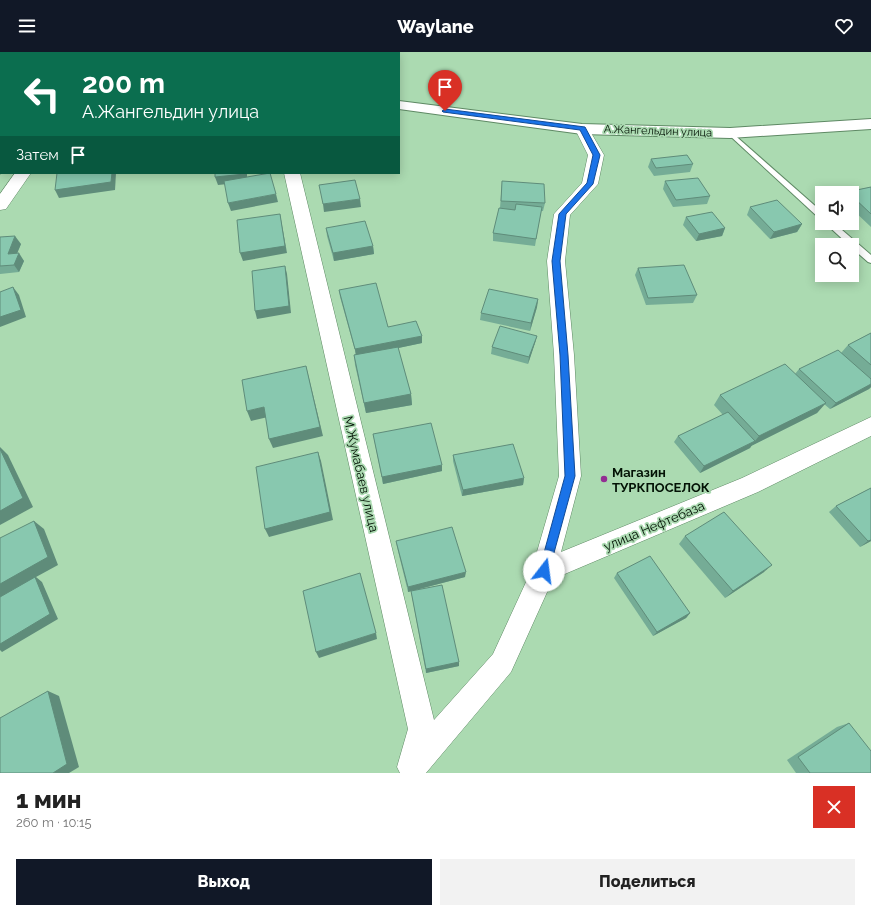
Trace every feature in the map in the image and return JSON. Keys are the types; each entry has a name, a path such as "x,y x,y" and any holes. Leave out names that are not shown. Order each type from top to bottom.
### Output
{"street":[{"name":"А.Жангельдин улица","path":"400,105 582,129 730,133 871,124"},
{"path":"410,770 502,663 544,571 570,476 564,355 556,261 562,214 590,184 596,155 582,129"},
{"path":"0,206 22,174"},
{"name":"М.Жумабаев улица","path":"292,174 422,729 410,770"},
{"name":"улица Нефтебаза","path":"544,571 750,485 871,426"}],"lane":[{"path":"730,133 815,210"},
{"path":"838,230 871,260"}],"building":[{"path":"687,155 693,164 656,168 651,159"},
{"path":"57,174 112,174 111,182 55,190"},
{"path":"215,174 245,174 215,177"},
{"path":"270,174 276,194 228,203 224,181"},
{"path":"698,178 710,196 676,200 665,181"},
{"path":"355,180 360,199 323,204 319,185"},
{"path":"502,181 544,184 545,203 501,201"},
{"path":"871,187 871,214 859,203 859,190"},
{"path":"777,200 802,224 774,232 750,207"},
{"path":"516,204 542,207 536,239 493,233 499,208 515,210"},
{"path":"712,212 725,228 699,234 686,217"},
{"path":"280,214 285,246 240,253 237,220"},
{"path":"365,221 373,246 333,253 326,228"},
{"path":"15,236 8,254 19,253 14,265 0,266 0,237"},
{"path":"684,265 697,295 648,298 638,268"},
{"path":"285,266 289,306 255,311 252,271"},
{"path":"376,283 388,327 416,321 422,336 355,349 339,290"},
{"path":"13,287 21,310 0,317 0,292"},
{"path":"489,289 538,299 531,323 481,313"},
{"path":"500,326 537,336 529,357 492,347"},
{"path":"871,333 871,365 848,345"},
{"path":"398,347 411,394 364,403 354,355"},
{"path":"838,350 871,379 871,384 836,403 799,369"},
{"path":"785,364 826,403 759,436 720,395"},
{"path":"306,366 320,427 269,439 264,407 247,411 242,380"},
{"path":"728,412 755,441 704,466 678,436"},
{"path":"431,423 442,465 382,477 373,434"},
{"path":"513,444 524,478 463,490 453,455"},
{"path":"0,449 23,498 0,511"},
{"path":"318,452 330,512 265,529 256,467"},
{"path":"871,488 871,540 868,541 836,506"},
{"path":"724,512 772,565 733,591 685,536"},
{"path":"34,521 48,557 0,584 0,538"},
{"path":"452,527 466,572 408,587 396,541"},
{"path":"650,556 690,613 657,632 617,573"},
{"path":"360,573 376,633 316,652 303,591"},
{"path":"35,577 50,614 0,644 0,597"},
{"path":"442,585 459,662 426,669 411,591"},
{"path":"48,691 67,764 53,773 0,773 0,718"},
{"path":"849,723 871,751 871,773 810,773 798,757"}],"place":[{"name":"Магазин ТУРКПОСЕЛОК","path":"604,479"}],"route":[{"path":"445,111 582,129 596,155 590,184 562,214 556,261 564,355 570,476 544,571"}]}
